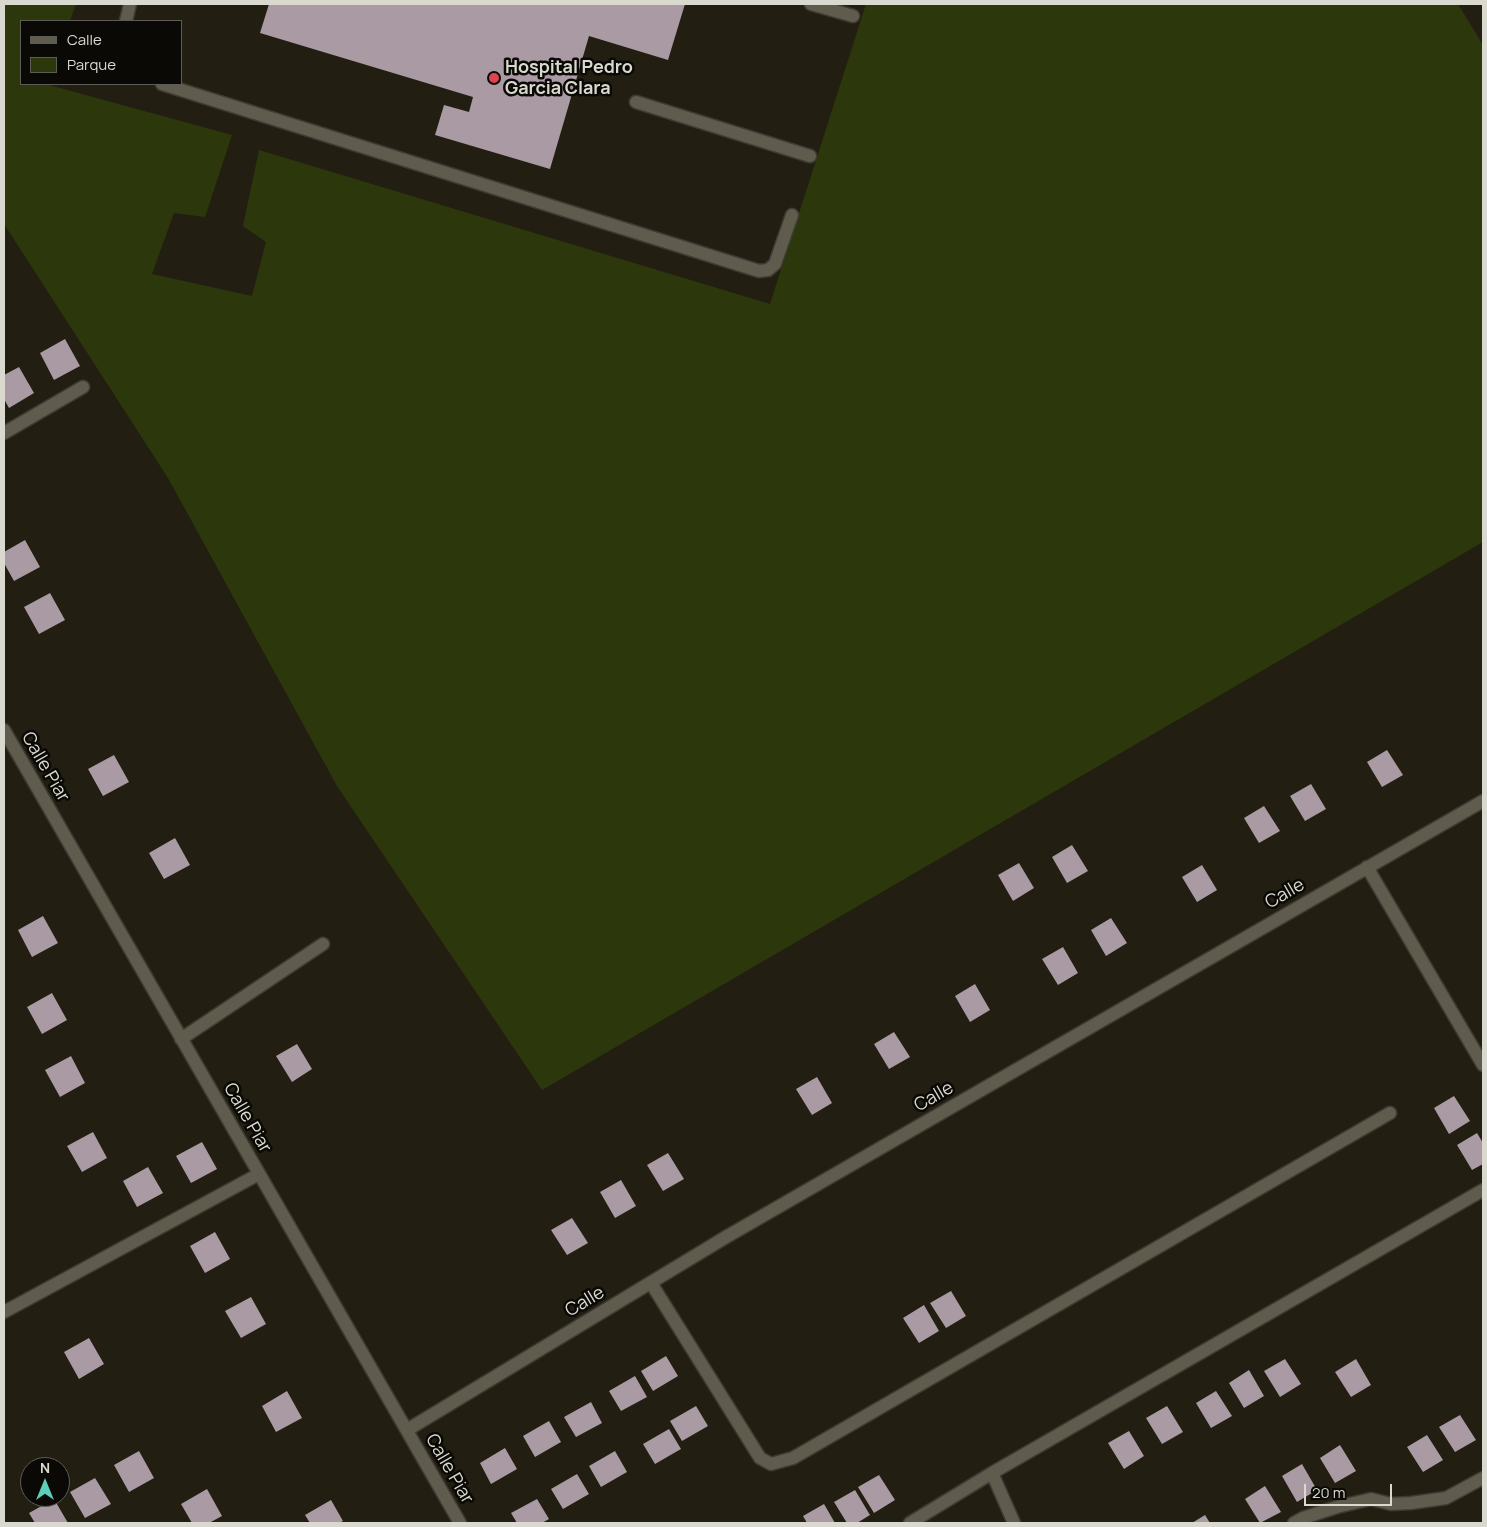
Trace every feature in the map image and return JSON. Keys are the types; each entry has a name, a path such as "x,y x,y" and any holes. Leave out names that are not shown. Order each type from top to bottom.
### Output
{"street":[{"path":"126,20 130,4"},
{"path":"811,4 853,16"},
{"path":"165,85 759,271 768,270 775,264 792,215"},
{"path":"636,102 810,156"},
{"path":"4,433 82,387"},
{"name":"Calle Piar","path":"4,730 460,1523"},
{"name":"Calle","path":"407,1430 726,1237 1483,801"},
{"path":"1367,867 1483,1065"},
{"path":"181,1039 323,944"},
{"path":"651,1282 760,1458 771,1464 793,1458 1390,1113"},
{"path":"4,1312 259,1174"},
{"path":"910,1523 992,1472 1483,1190"},
{"path":"992,1472 1014,1523"},
{"path":"1294,1523 1303,1518 1337,1507 1371,1500 1391,1504 1446,1498 1483,1478"}],"green space":[{"path":"4,4 76,4 70,20 20,20 20,85 49,85 232,135 205,217 174,213 152,274 252,296 266,242 243,226 259,150 770,304 866,4 1458,4 1483,45 1483,542 542,1090 337,786 168,478 4,224"}],"building":[{"name":"Hospital Pedro Garcia Clara","path":"269,4 685,4 668,60 589,36 550,169 435,135 444,105 469,112 473,97 260,33"},
{"path":"65,339 80,366 54,380 40,353"},
{"path":"19,367 34,393 9,408 4,399 4,375"},
{"path":"25,540 40,567 14,581 4,563 4,552"},
{"path":"50,593 65,620 39,634 24,607"},
{"path":"1387,750 1403,775 1382,787 1367,762"},
{"path":"114,755 129,782 103,796 88,769"},
{"path":"1311,784 1326,809 1305,821 1290,796"},
{"path":"1264,806 1280,831 1259,843 1244,818"},
{"path":"175,838 190,865 164,879 149,853"},
{"path":"1072,845 1088,871 1067,883 1052,857"},
{"path":"1019,863 1034,888 1013,901 998,875"},
{"path":"1202,865 1217,890 1197,902 1182,877"},
{"path":"43,916 58,943 32,957 18,930"},
{"path":"1111,918 1127,943 1106,956 1091,930"},
{"path":"1063,947 1078,973 1058,985 1042,959"},
{"path":"975,984 990,1010 970,1022 955,996"},
{"path":"52,993 67,1020 42,1034 27,1007"},
{"path":"894,1032 910,1057 889,1069 874,1044"},
{"path":"297,1044 312,1069 292,1082 276,1056"},
{"path":"71,1056 85,1083 60,1097 45,1070"},
{"path":"817,1077 832,1103 812,1115 796,1089"},
{"path":"1454,1096 1470,1121 1449,1134 1434,1108"},
{"path":"93,1132 107,1158 82,1172 67,1146"},
{"path":"1477,1133 1483,1143 1483,1164 1472,1170 1457,1145"},
{"path":"202,1142 217,1169 191,1183 176,1156"},
{"path":"668,1153 684,1179 663,1191 647,1165"},
{"path":"148,1167 163,1193 137,1207 123,1181"},
{"path":"621,1180 636,1206 615,1218 600,1192"},
{"path":"572,1218 588,1243 567,1255 551,1230"},
{"path":"215,1232 230,1259 205,1273 190,1246"},
{"path":"951,1291 966,1316 946,1328 930,1303"},
{"path":"251,1297 266,1324 241,1338 225,1311"},
{"path":"924,1305 939,1331 919,1343 903,1318"},
{"path":"89,1338 104,1364 79,1379 64,1352"},
{"path":"666,1356 678,1376 653,1391 641,1371"},
{"path":"1285,1359 1301,1384 1280,1397 1264,1371"},
{"path":"1356,1359 1371,1385 1351,1397 1335,1372"},
{"path":"1249,1370 1264,1396 1244,1408 1229,1383"},
{"path":"635,1376 647,1397 621,1411 609,1391"},
{"path":"287,1391 302,1418 276,1432 262,1406"},
{"path":"1216,1391 1232,1416 1211,1428 1196,1403"},
{"path":"591,1402 602,1423 576,1437 564,1417"},
{"path":"696,1406 708,1426 682,1441 670,1421"},
{"path":"1167,1406 1183,1432 1162,1444 1146,1418"},
{"path":"1460,1415 1476,1440 1455,1452 1439,1427"},
{"path":"549,1421 561,1442 535,1457 523,1436"},
{"path":"669,1429 681,1449 655,1464 643,1444"},
{"path":"1129,1431 1144,1456 1124,1469 1108,1443"},
{"path":"1427,1435 1443,1460 1423,1472 1407,1447"},
{"path":"1340,1445 1356,1471 1335,1483 1320,1458"},
{"path":"505,1448 517,1469 491,1484 480,1463"},
{"path":"139,1451 154,1478 129,1492 114,1465"},
{"path":"615,1451 627,1472 601,1487 589,1466"},
{"path":"1302,1464 1317,1490 1297,1502 1282,1476"},
{"path":"577,1474 589,1494 563,1509 551,1489"},
{"path":"879,1475 895,1500 874,1513 858,1487"},
{"path":"95,1478 111,1504 85,1518 70,1492"},
{"path":"1265,1486 1281,1512 1260,1523 1245,1499"},
{"path":"207,1489 222,1516 209,1523 192,1523 181,1504"},
{"path":"855,1490 870,1515 857,1523 847,1523 834,1502"},
{"path":"537,1499 549,1519 542,1523 517,1523 511,1513"},
{"path":"331,1500 343,1521 339,1523 310,1523 305,1515"},
{"path":"824,1504 835,1523 807,1523 803,1516"},
{"path":"40,1507 59,1507 68,1523 35,1523 29,1513"},
{"path":"1205,1515 1210,1523 1192,1523"}],"place":[{"name":"Hospital Pedro Garcia Clara","path":"494,78"}]}
